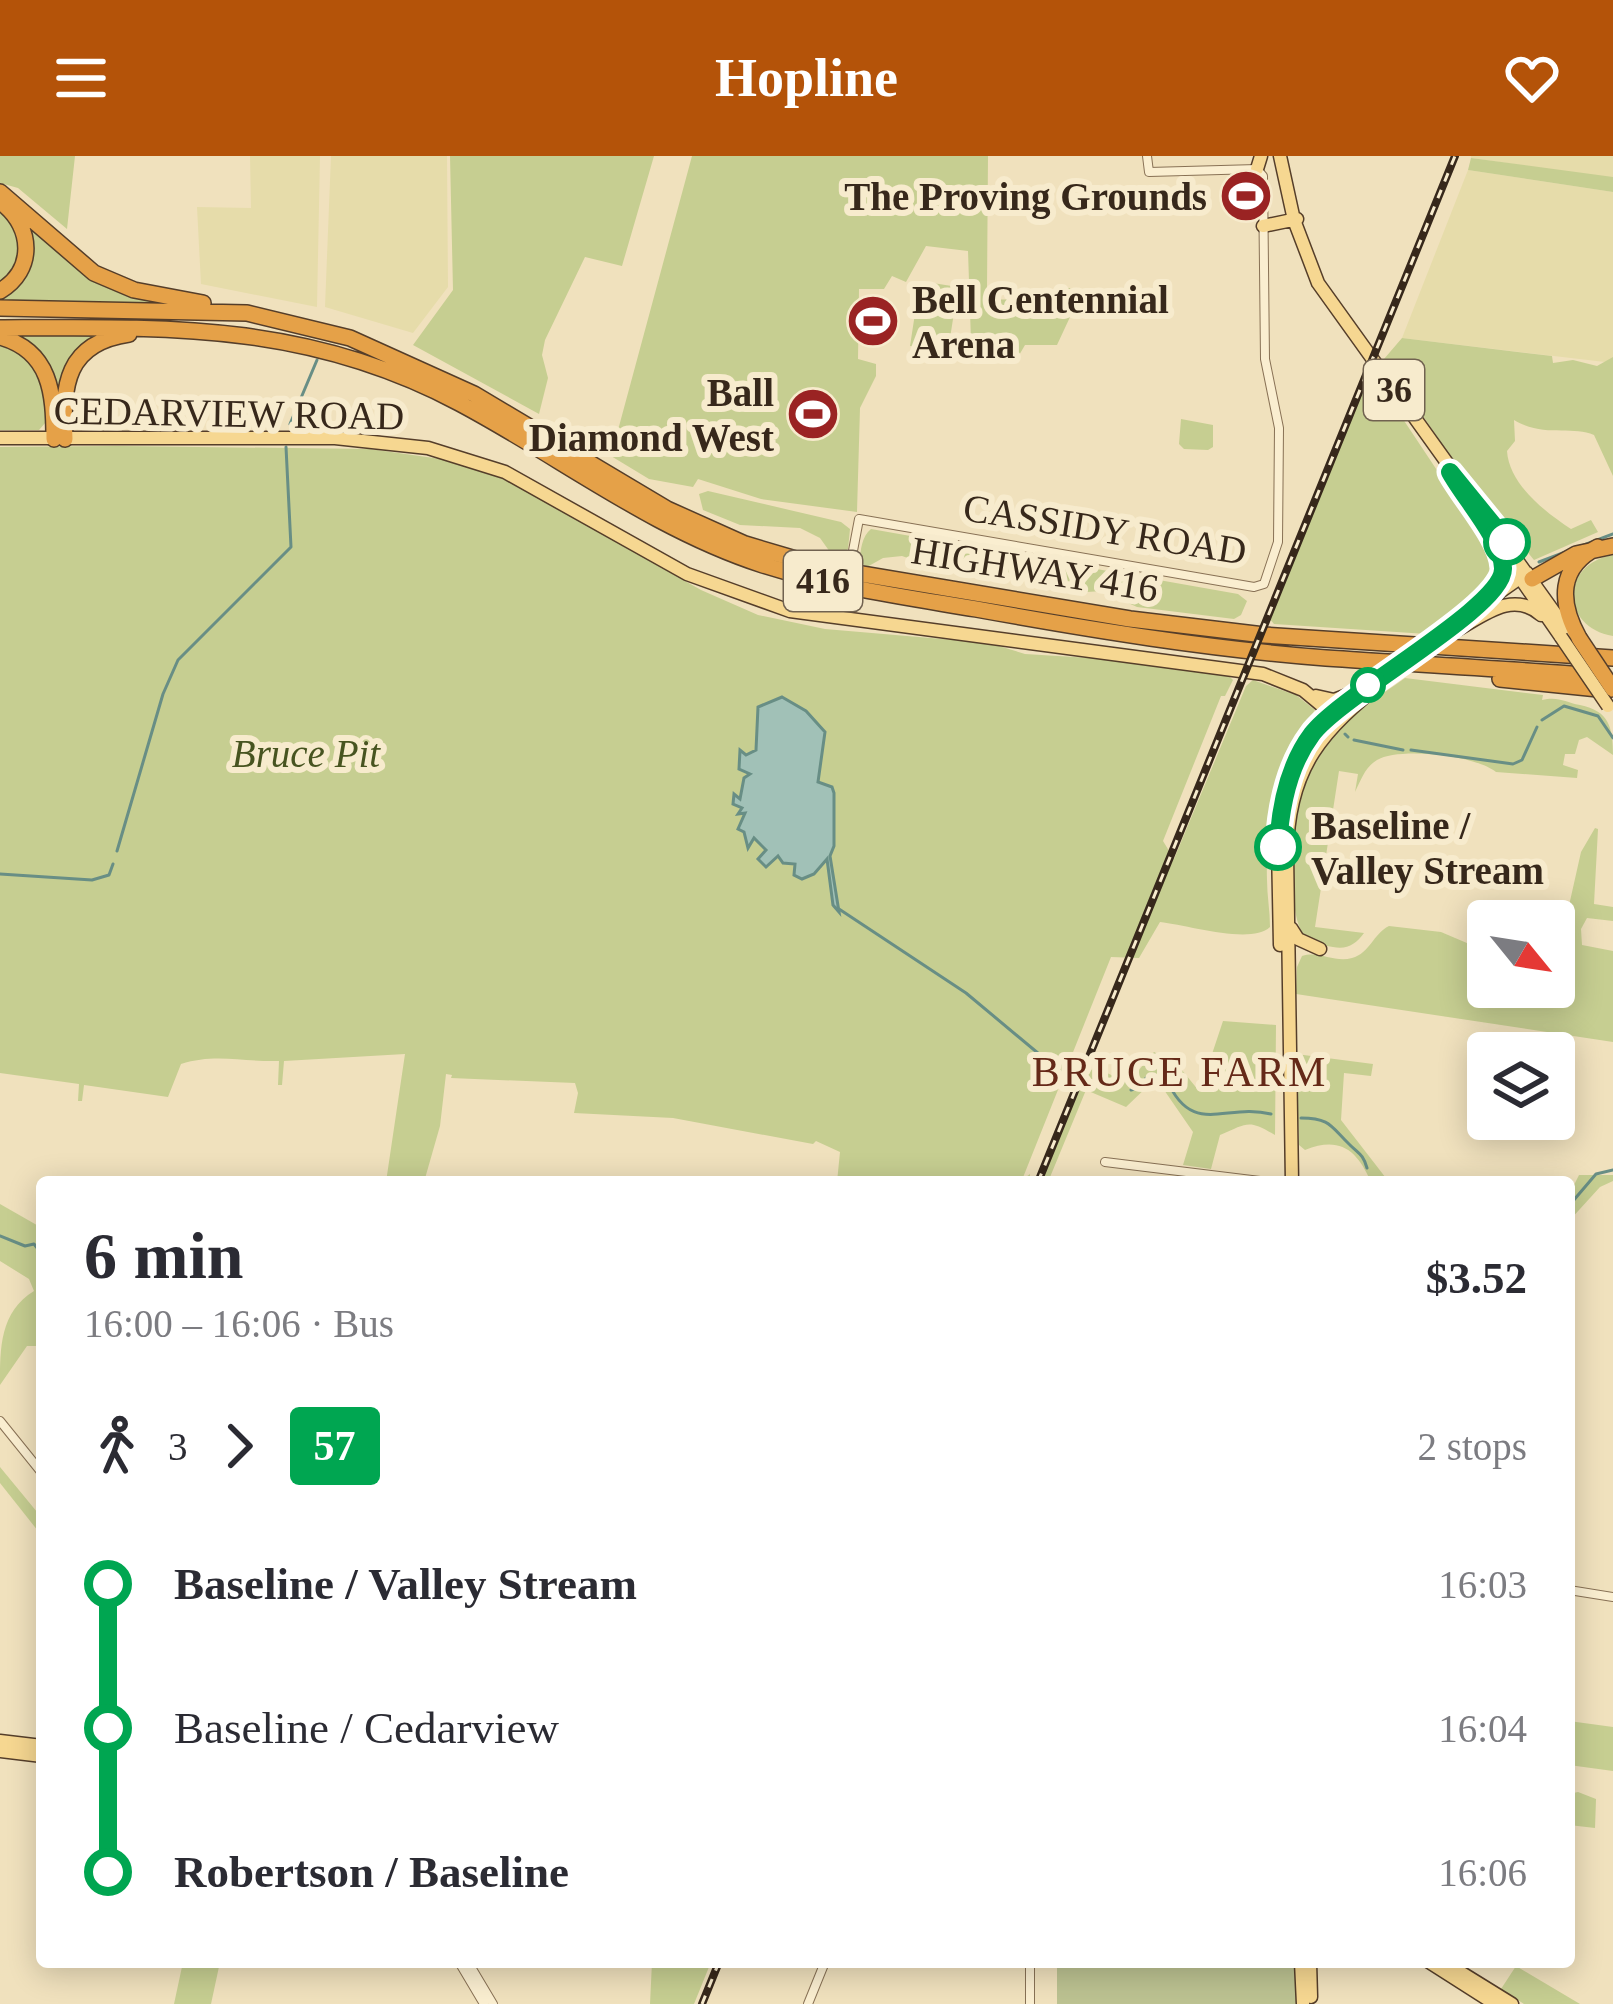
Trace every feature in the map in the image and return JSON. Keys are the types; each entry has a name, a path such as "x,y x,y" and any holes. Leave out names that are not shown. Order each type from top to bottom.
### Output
{"highway":[{"path":"0,192 80,262 111,281 247,313"},
{"path":"0,202 17,218 27,245 18,275 0,291"},
{"name":"HIGHWAY 416","path":"0,308 247,313 334,333 386,351 474,394 667,509 746,544 826,568 1130,620 1331,641 1613,658"},
{"path":"59,439 65,385 83,354 111,337 181,327"},
{"name":"HIGHWAY 416","path":"0,328 181,327 303,344 429,388 655,519 717,548 799,576 1036,620 1325,658"},
{"path":"0,337 24,347 47,374 59,439"},
{"path":"1606,547 1577,562 1564,586 1567,636 1612,699"},
{"path":"1526,578 1564,559 1606,547"},
{"path":"1551,653 1613,647"},
{"path":"1325,658 1613,676"},
{"path":"1325,658 1612,699"}],"main road":[{"name":"36","path":"1283,156 1318,283 1485,528 1526,578"},
{"path":"1263,222 1296,216"},
{"name":"CEDARVIEW ROAD","path":"0,438 335,438 428,448 531,484 648,553 727,591 790,611 1251,672 1288,682 1335,716"},
{"name":"36","path":"1450,472 1495,525 1526,578"},
{"path":"1479,607 1498,586 1503,571 1485,528"},
{"path":"1450,631 1526,578"},
{"path":"1288,1176 1280,822 1294,768 1313,733 1526,578"},
{"path":"1526,578 1567,636"},
{"path":"1450,631 1500,606 1517,603 1535,609 1567,636"},
{"path":"1310,694 1334,700 1380,680"},
{"path":"1288,1176 1287,832 1295,787 1309,756 1335,716 1360,690"},
{"path":"1288,903 1294,934 1320,949 1306,949 1296,956 1289,986"},
{"path":"0,1742 36,1745"},
{"path":"0,1751 36,1755"},
{"path":"1302,1968 1307,2004"},
{"path":"1307,2004 1310,1968"},
{"path":"1439,1968 1495,2004"},
{"path":"1454,1968 1512,2004"}],"street":[{"path":"1147,156 1149,172 1259,162 1264,176 1263,222"},
{"name":"CASSIDY ROAD","path":"840,620 859,519 1254,586 1267,578 1278,542 1279,428 1265,359 1263,222"},
{"path":"1105,1162 1219,1176"},
{"path":"0,1421 36,1466"},
{"path":"1575,1591 1613,1597"},
{"path":"467,1968 488,2004"},
{"path":"808,2004 823,1968"},
{"path":"1030,1968 1030,2004"}],"shaded area":[{"path":"250,156 320,156 317,307 201,284 197,207 251,208"},
{"path":"331,156 447,156 448,287 413,333 325,307"},
{"path":"1613,156 1613,178 1471,158"},
{"path":"1468,170 1613,192 1613,358 1605,362 1402,338"}],"green space":[{"path":"0,156 75,156 67,229 18,188 0,183"},
{"path":"450,156 654,156 622,266 585,257 545,340 542,355 548,378 539,414 413,345 453,290"},
{"path":"692,156 988,156 987,289 992,299 1070,288 1077,302 1057,345 1025,345 1018,357 995,356 985,364 971,341 968,251 926,246 906,282 892,276 884,289 859,289 858,359 876,364 876,376 860,408 857,512 761,499 698,479 693,487 649,479 611,456"},
{"path":"1471,158 1613,177 1613,192 1468,170"},
{"path":"0,209 20,234 19,258 0,284"},
{"path":"21,217 88,272 191,304 0,302 0,295 23,275"},
{"path":"920,281 958,287 948,351 910,346"},
{"path":"125,331 88,344 61,422 56,389 0,334"},
{"path":"1402,338 1552,356 1553,363 1573,360 1597,366 1613,357 1613,476 1594,435 1585,432 1536,429 1514,420 1515,441 1507,451 1514,475 1540,506 1571,529 1591,520 1598,532 1534,560 1453,460 1384,359"},
{"path":"0,343 23,357 36,374 46,422 39,430 0,430"},
{"path":"1371,371 1496,559 1497,575 1491,586 1427,634 1274,624 1269,618"},
{"path":"1181,419 1213,425 1213,447 1184,449 1179,444"},
{"name":"Bruce Pit","path":"0,447 370,449 462,462 512,483 701,590 758,615 825,629 989,643 1025,654 1229,676 1233,680 1221,696 1163,841 1174,859 1246,686 1253,680 1296,695 1315,710 1292,749 1272,812 1267,857 1270,927 1234,934 1160,922 1139,958 1111,957 1024,1176 838,1176 840,1152 816,1141 673,1118 574,1113 575,1083 451,1078 446,1074 440,1126 426,1176 387,1176 405,1054 284,1061 282,1085 278,1085 279,1061 193,1061 181,1064 168,1097 84,1085 82,1101 78,1101 79,1084 0,1073"},
{"path":"708,491 841,522 850,529 848,549 839,555 800,528 740,525 703,510 699,494"},
{"path":"871,529 1238,594 1247,601 1234,619 1137,607 1102,591 1072,593 983,568 928,565 902,556 883,558 867,567 860,562 860,553"},
{"path":"1613,555 1613,636 1583,621 1573,596 1583,570"},
{"path":"1405,678 1543,695 1542,700 1590,708 1607,722 1613,755 1587,737 1579,740 1575,754 1565,754 1563,765 1578,770 1577,778 1496,772 1455,757 1388,756 1373,763 1355,792 1358,774 1339,771 1315,927 1364,933 1347,947 1320,944 1300,928 1293,892 1300,793 1335,734"},
{"path":"1598,829 1594,904 1613,907 1613,921 1587,918 1581,929 1582,945 1613,951 1613,1042 1575,1036 1575,1032 1547,1032 1296,994 1302,956 1352,958 1389,926 1441,932 1467,943 1467,1008 1575,1008 1575,900 1570,900 1581,852"},
{"path":"1223,1021 1276,1025 1275,1135 1253,1125 1243,1126 1220,1135 1211,1169 1183,1165 1193,1132 1162,1087 1151,1083 1126,1107 1086,1090 1050,1176 1043,1176 1084,1078 1094,1067 1120,1079 1133,1077 1154,1052 1177,1064 1199,1091 1218,1081 1210,1060"},
{"path":"1296,1054 1373,1064 1371,1076 1344,1073 1341,1120 1384,1176 1368,1176 1353,1154 1338,1146 1305,1150 1299,1145"},
{"path":"1579,1175 1613,1175 1613,1181 1600,1187 1575,1214"},
{"path":"0,1204 36,1225 36,1346 27,1346 0,1385 8,1320 34,1291 29,1279 0,1261"},
{"path":"0,1467 36,1511 36,1528 0,1483"},
{"path":"1575,1722 1613,1727 1613,1771 1575,1766"},
{"path":"1575,1793 1596,1799 1595,1828 1575,1826"},
{"path":"182,1968 219,1968 211,2004 174,2004"},
{"path":"652,1968 709,1968 694,2004 650,2004"},
{"path":"1057,1968 1295,1968 1297,2004 1057,2004"},
{"path":"1519,1968 1580,2004 1524,2004 1501,1989"}],"water":[{"path":"782,697 806,711 825,732 818,782 832,787 834,793 830,856 839,912 833,905 827,859 802,879 794,875 795,864 783,863 778,856 766,867 758,859 766,850 754,838 748,848 744,832 738,829 745,813 738,814 742,808 733,804 734,794 740,799 744,778 750,774 739,769 740,750 746,755 756,750 758,707"}],"waterway":[{"path":"290,424 317,360"},
{"path":"117,851 163,694 178,660 291,547 286,447"},
{"path":"1539,562 1613,534"},
{"path":"1542,720 1564,706 1598,716 1613,738"},
{"path":"1411,750 1513,764 1522,760 1537,727"},
{"path":"1345,734 1348,737"},
{"path":"1354,740 1403,750"},
{"path":"0,874 92,880 109,875 113,864"},
{"path":"839,909 966,993 1063,1074"},
{"path":"1131,1090 1141,1087 1146,1078 1166,1078 1176,1097 1199,1113 1271,1114"},
{"path":"1086,1080 1117,1088"},
{"path":"1301,1118 1330,1125 1367,1168"},
{"path":"1575,1199 1596,1174 1613,1170"},
{"path":"0,1236 36,1246"}],"railway":[{"path":"1040,1176 1455,156"},
{"path":"702,2004 717,1968"}],"bus line":[{"name":"57","path":"1278,847 1288,785 1313,733 1353,696 1479,607 1500,583 1502,560 1450,472 1507,542"}],"place":[{"name":"The Proving Grounds","path":"1246,196"},
{"name":"Bell Centennial Arena","path":"873,321"},
{"name":"Ball Diamond West","path":"813,414"},
{"name":"Baseline / Valley Stream","path":"1278,847"}],"district":[{"name":"BRUCE FARM","path":"1180,1072"}]}
